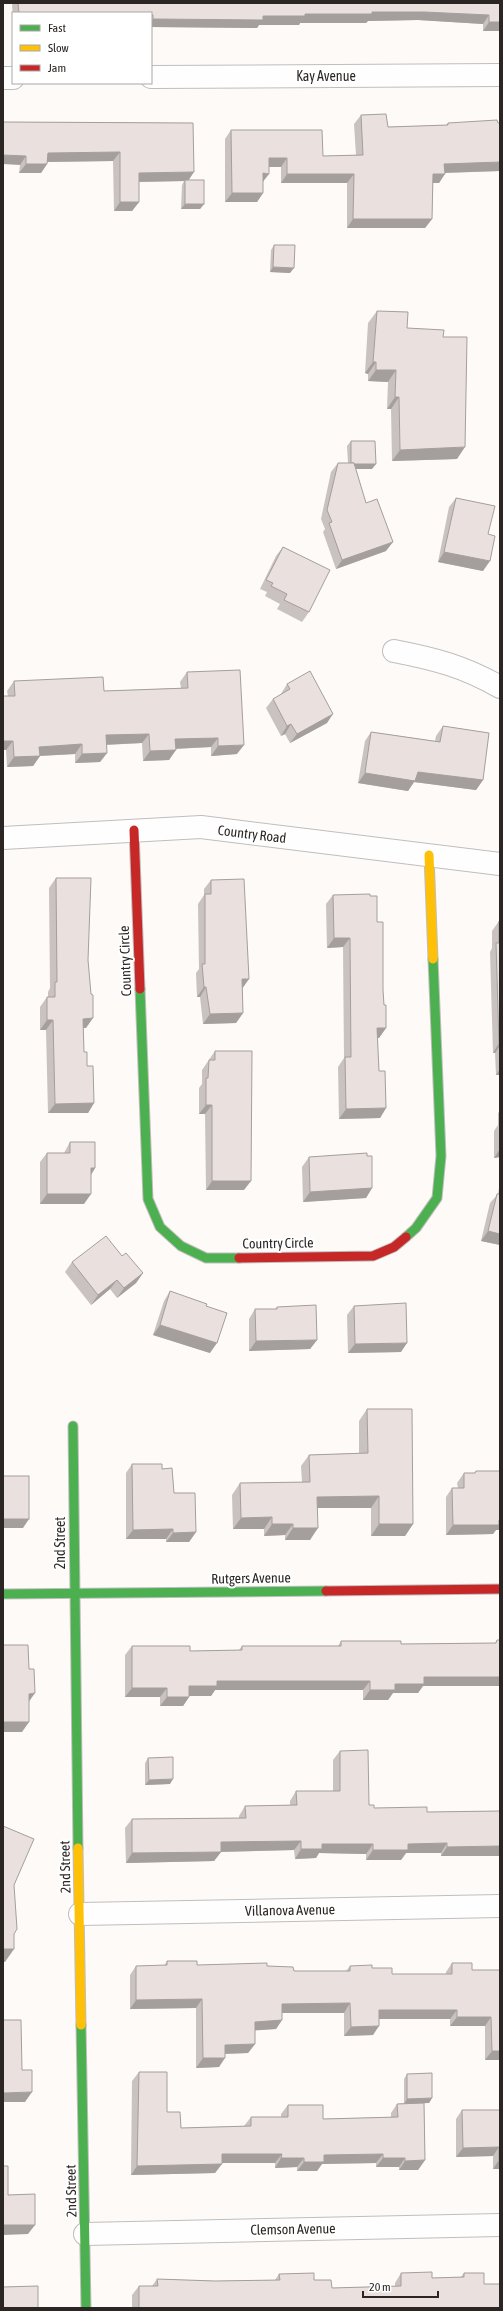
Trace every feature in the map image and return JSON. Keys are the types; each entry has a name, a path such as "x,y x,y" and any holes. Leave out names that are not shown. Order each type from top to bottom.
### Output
{"street":[{"name":"Kay Avenue","path":"152,77 500,75"},
{"path":"394,651 439,659 481,676 500,687"},
{"name":"Country Road","path":"3,838 201,827 500,864"},
{"name":"Country Circle","path":"134,830 148,1199 160,1227 181,1246 206,1258 373,1256 394,1247 416,1228 437,1198 441,1156 429,855"},
{"name":"2nd Street","path":"73,1426 74,1594 86,2308"},
{"name":"Rutgers Avenue","path":"3,1594 500,1589"},
{"name":"Villanova Avenue","path":"80,1914 500,1906"},
{"name":"Clemson Avenue","path":"85,2234 500,2225"}],"building":[{"path":"18,3 500,3 500,22 489,22 489,15 424,12 372,12 372,14 305,14 305,16 263,16 263,20 153,19 152,12 19,12"},
{"path":"386,114 388,127 448,125 448,123 497,120 498,123 500,123 500,162 444,164 445,174 433,174 432,219 353,219 354,174 287,174 287,158 269,158 269,174 263,173 263,193 232,193 231,130 322,130 323,156 363,155 361,115"},
{"path":"3,122 193,123 194,172 139,173 139,202 120,202 120,152 48,153 47,164 26,164 26,156 3,155"},
{"path":"185,180 204,180 204,204 185,204"},
{"path":"274,245 295,245 294,268 273,267"},
{"path":"377,311 408,312 407,328 444,330 443,337 467,337 465,447 400,450 399,397 395,397 396,370 376,370 376,362 373,362"},
{"path":"351,441 375,441 376,464 351,463"},
{"path":"338,463 354,463 366,503 377,499 393,542 342,560 329,523 332,522 327,510"},
{"path":"456,498 495,506 488,534 495,536 490,561 444,552"},
{"path":"283,547 330,570 309,612 284,600 287,594 271,586 273,583 266,580"},
{"path":"240,670 244,745 218,746 218,738 175,739 176,750 150,751 149,734 106,735 107,753 82,754 82,744 39,747 40,756 14,757 13,741 3,741 3,696 15,696 14,681 103,677 104,691 188,688 187,672"},
{"path":"310,671 333,714 297,734 291,724 287,726 273,699 290,689 287,684"},
{"path":"443,726 489,733 483,780 418,772 415,781 365,773 371,732 440,742"},
{"path":"56,878 91,878 88,960 91,994 93,995 93,1018 83,1019 84,1052 87,1052 87,1066 93,1066 94,1103 55,1104 53,1020 47,1020 47,997 55,997 55,982 57,982"},
{"path":"244,879 249,979 242,979 243,1013 210,1014 206,987 204,987 202,964 205,964 205,894 211,894 211,880"},
{"path":"370,894 370,896 377,896 377,922 383,922 383,990 384,1005 386,1005 386,1028 377,1028 379,1071 385,1071 386,1108 346,1109 345,1057 351,1057 350,938 334,938 333,895"},
{"path":"499,921 500,1043 496,943 499,943"},
{"path":"215,1051 252,1051 251,1181 212,1181 212,1105 206,1105 206,1078 208,1078 209,1060 215,1060"},
{"path":"70,1142 95,1142 95,1168 91,1168 91,1194 47,1194 47,1153 70,1153"},
{"path":"367,1153 367,1156 372,1156 372,1188 310,1192 309,1157"},
{"path":"497,1194 500,1194 500,1234 488,1231"},
{"path":"106,1236 122,1256 126,1253 143,1273 124,1288 117,1280 98,1295 72,1262"},
{"path":"170,1291 227,1313 217,1343 160,1325"},
{"path":"406,1303 407,1343 355,1344 354,1306"},
{"path":"316,1305 317,1340 256,1341 255,1309 277,1309 277,1307"},
{"path":"367,1409 412,1409 413,1524 379,1524 379,1496 317,1497 318,1528 293,1528 293,1524 272,1524 272,1517 241,1518 240,1483 310,1482 309,1455 368,1453"},
{"path":"132,1464 162,1464 162,1469 172,1468 174,1493 195,1493 196,1532 173,1533 173,1529 133,1530"},
{"path":"476,1471 500,1471 499,1525 453,1525 452,1488 464,1488 464,1473 475,1473"},
{"path":"3,1476 29,1476 29,1519 3,1519"},
{"path":"497,1640 500,1640 500,1677 424,1677 424,1684 395,1684 395,1690 370,1690 370,1681 217,1681 217,1686 189,1686 189,1697 167,1697 167,1688 132,1688 132,1646 190,1646 190,1651 242,1650 242,1646 341,1646 341,1641 401,1641 401,1644 496,1643"},
{"path":"3,1645 28,1645 29,1669 34,1669 35,1693 29,1694 29,1722 3,1722"},
{"path":"368,1750 369,1805 374,1805 374,1808 427,1807 427,1812 500,1811 500,1846 447,1847 447,1843 408,1844 408,1850 373,1850 373,1844 322,1844 322,1849 301,1849 301,1841 221,1842 221,1852 132,1853 132,1819 246,1818 245,1806 297,1805 296,1791 340,1791 340,1751"},
{"path":"173,1757 173,1779 149,1780 148,1758"},
{"path":"3,1826 34,1839 14,1885 17,1929 14,1934 14,1949 3,1949"},
{"path":"167,1961 197,1961 197,1965 267,1963 267,1966 293,1967 294,1971 350,1971 350,1966 372,1965 372,1968 392,1968 392,1974 452,1974 452,1963 472,1963 472,1970 500,1970 500,2051 492,2051 491,2017 457,2017 457,2010 379,2010 379,2026 351,2027 350,2003 282,2004 282,2020 255,2022 255,2044 225,2045 225,2058 203,2058 202,1999 136,2000 136,1966 167,1965"},
{"path":"3,2020 21,2020 22,2070 32,2070 32,2092 3,2093"},
{"path":"139,2072 167,2072 167,2112 180,2112 181,2128 251,2126 251,2117 288,2117 288,2105 323,2105 323,2119 398,2117 397,2104 424,2103 425,2160 405,2161 405,2158 383,2158 383,2154 324,2155 324,2162 304,2162 304,2158 281,2158 282,2154 222,2154 222,2164 137,2166"},
{"path":"432,2073 432,2098 407,2099 407,2074"},
{"path":"462,2110 500,2110 500,2160 499,2147 463,2148"},
{"path":"3,2166 8,2166 8,2195 35,2194 35,2225 3,2225"},
{"path":"432,2272 432,2278 464,2277 464,2273 484,2273 484,2284 500,2284 500,2308 139,2308 139,2286 158,2286 157,2279 215,2281 280,2280 279,2274 314,2273 314,2280 331,2280 332,2288 401,2286 401,2273"},
{"path":"38,2286 38,2308 3,2308 3,2287"}],"traffic: fast":[{"path":"406,1237 416,1228 437,1198 441,1156 433,959"},
{"path":"140,989 148,1199 160,1227 181,1246 206,1258 239,1258"},
{"path":"73,1426 78,1848"},
{"path":"3,1594 326,1591"},
{"path":"81,2025 86,2308"}],"traffic: slow":[{"path":"429,855 433,959"},
{"path":"78,1848 81,2025"}],"traffic: jam":[{"path":"134,830 140,989"},
{"path":"239,1258 373,1256 394,1247 406,1237"},
{"path":"326,1591 500,1589"}]}
